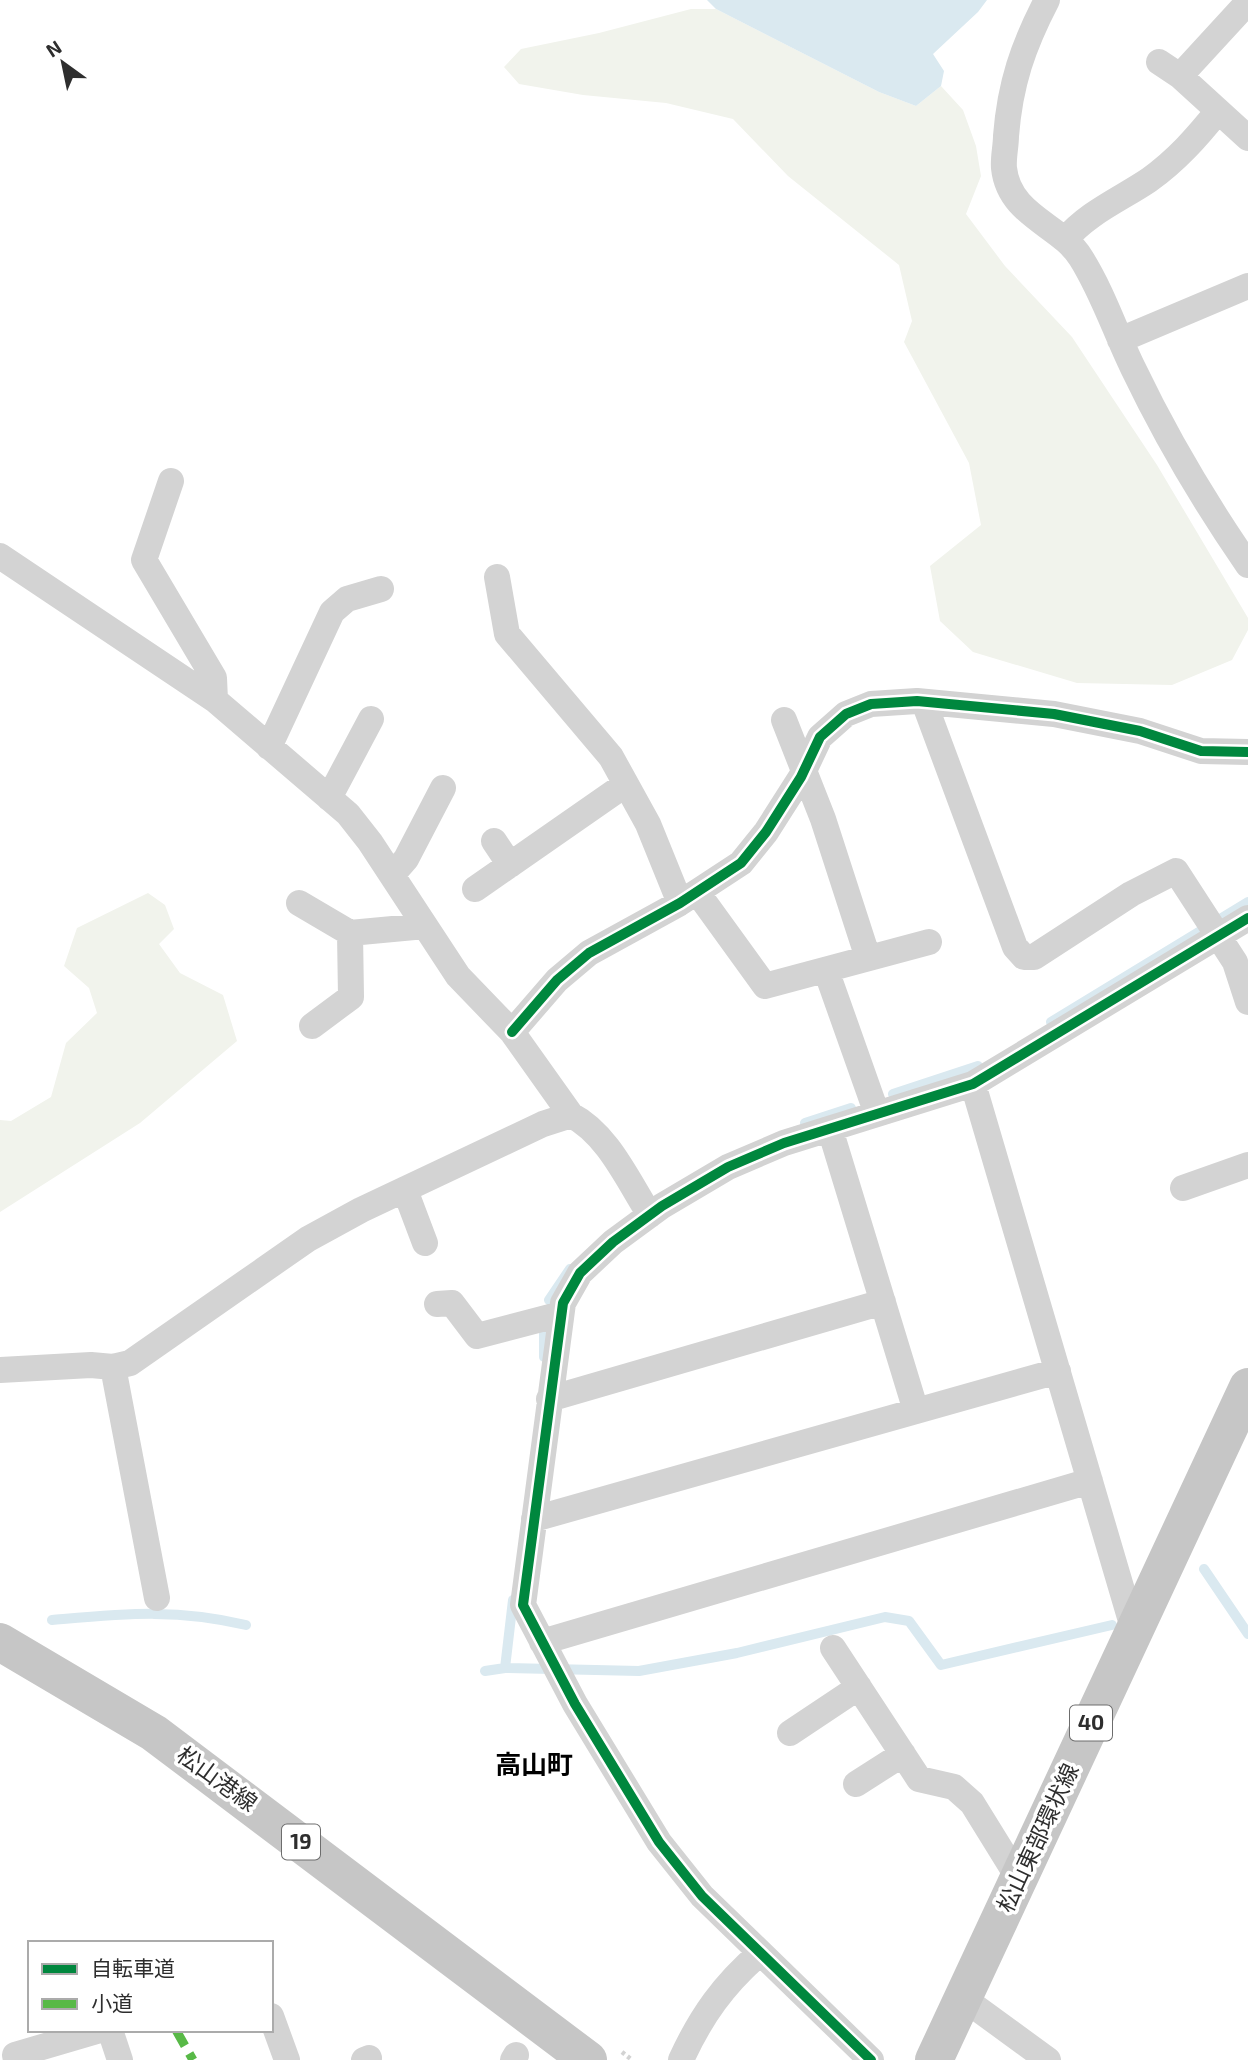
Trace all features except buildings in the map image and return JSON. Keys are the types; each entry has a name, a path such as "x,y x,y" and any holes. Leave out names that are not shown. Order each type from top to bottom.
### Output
{"main road":[{"name":"松山東部環状線","path":"934,2060 1134,1631 1244,1405"},
{"name":"松山港線","path":"0,1642 154,1732 588,2060"}],"street":[{"path":"1047,0 1016,68 1008,117 1004,169 1016,197 1029,213 1065,240 1079,255 1106,301 1120,340 1208,507 1248,565"},
{"path":"1248,2 1170,69 1248,138"},
{"path":"1065,240 1076,226 1150,179 1187,150 1218,111"},
{"path":"1120,340 1248,286"},
{"path":"171,481 144,560 214,678 215,700"},
{"path":"0,556 215,700 348,814 392,875 458,976 512,1032 571,1115 585,1122 604,1142 650,1214"},
{"path":"497,577 507,634 611,757 689,898 765,986 929,942"},
{"path":"269,747 332,612 347,599 381,589"},
{"path":"924,702 1015,947 1024,957 1034,957 1131,894 1176,870 1221,935 1235,961 1248,1002"},
{"path":"512,1032 557,980 589,953 689,898 741,863 766,832 804,771 820,737 846,713 871,704 924,702 1054,714 1140,731 1201,751 1248,752"},
{"path":"329,798 371,719"},
{"path":"784,720 823,819 868,958"},
{"path":"475,889 626,784"},
{"path":"392,875 406,859 443,788"},
{"path":"494,841 510,865"},
{"path":"299,903 350,933 425,926"},
{"path":"871,2060 702,1896 659,1842 612,1769 523,1605 563,1303 580,1273 613,1242 650,1214 729,1167 784,1143 973,1084 1248,918"},
{"path":"312,1026 351,997 350,933"},
{"path":"826,970 877,1114"},
{"path":"973,1084 1134,1631"},
{"path":"0,1370 91,1365 113,1367 130,1363 159,1346 254,1274 308,1239 543,1124 571,1115"},
{"path":"830,1129 916,1411"},
{"path":"1183,1188 1248,1165"},
{"path":"405,1190 425,1243"},
{"path":"549,1399 883,1302"},
{"path":"437,1304 452,1303 477,1336 561,1314"},
{"path":"113,1367 158,1598"},
{"path":"534,1519 1058,1371"},
{"path":"542,1642 1090,1481"},
{"path":"833,1648 919,1779 954,1787 972,1803 1019,1879"},
{"path":"790,1733 859,1687"},
{"path":"856,1784 903,1754"},
{"path":"681,2060 710,2005 731,1978 760,1952"},
{"path":"963,1998 1048,2060"},
{"path":"273,2022 287,2060"},
{"path":"16,2060 15,2055 93,2032"},
{"path":"111,2032 120,2060"}],"shaded area":[{"path":"707,0 987,0 978,12 933,54 944,71 941,86 916,106 879,92 716,9"},
{"path":"691,9 716,9 879,92 916,106 941,86 963,110 976,146 981,176 966,214 1005,266 1072,337 1157,465 1248,618 1248,630 1232,660 1172,685 1077,683 973,652 940,621 930,566 981,525 969,463 904,342 912,321 899,265 788,176 733,119 666,103 583,95 519,84 504,67 521,49 599,33"},
{"path":"148,893 165,905 174,929 159,944 180,973 223,995 237,1041 140,1123 0,1212 0,1120 11,1121 51,1097 66,1043 97,1013 89,988 64,966 77,928"}],"waterway":[{"path":"1051,1022 1248,902"},
{"path":"893,1094 978,1066"},
{"path":"805,1123 851,1108"},
{"path":"549,1300 570,1269"},
{"path":"544,1333 544,1357"},
{"path":"1204,1569 1248,1634"},
{"path":"505,1668 513,1600"},
{"path":"52,1620 126,1614 172,1614 246,1625"},
{"path":"485,1671 505,1668 639,1671 737,1653 885,1617 909,1621 941,1665 1112,1625"}],"marked path":[{"path":"177,2032 193,2060"}],"cycle path":[{"path":"512,1032 557,980 589,953 680,903 741,863 766,832 801,777 820,737 846,714 871,704 917,701 1054,714 1140,731 1201,751 1248,752"},
{"path":"871,2060 702,1896 659,1842 575,1704 523,1605 563,1303 580,1273 613,1242 662,1206 728,1167 784,1143 973,1084 1248,918"}],"district":[{"name":"高山町","path":"534,1765"}]}
